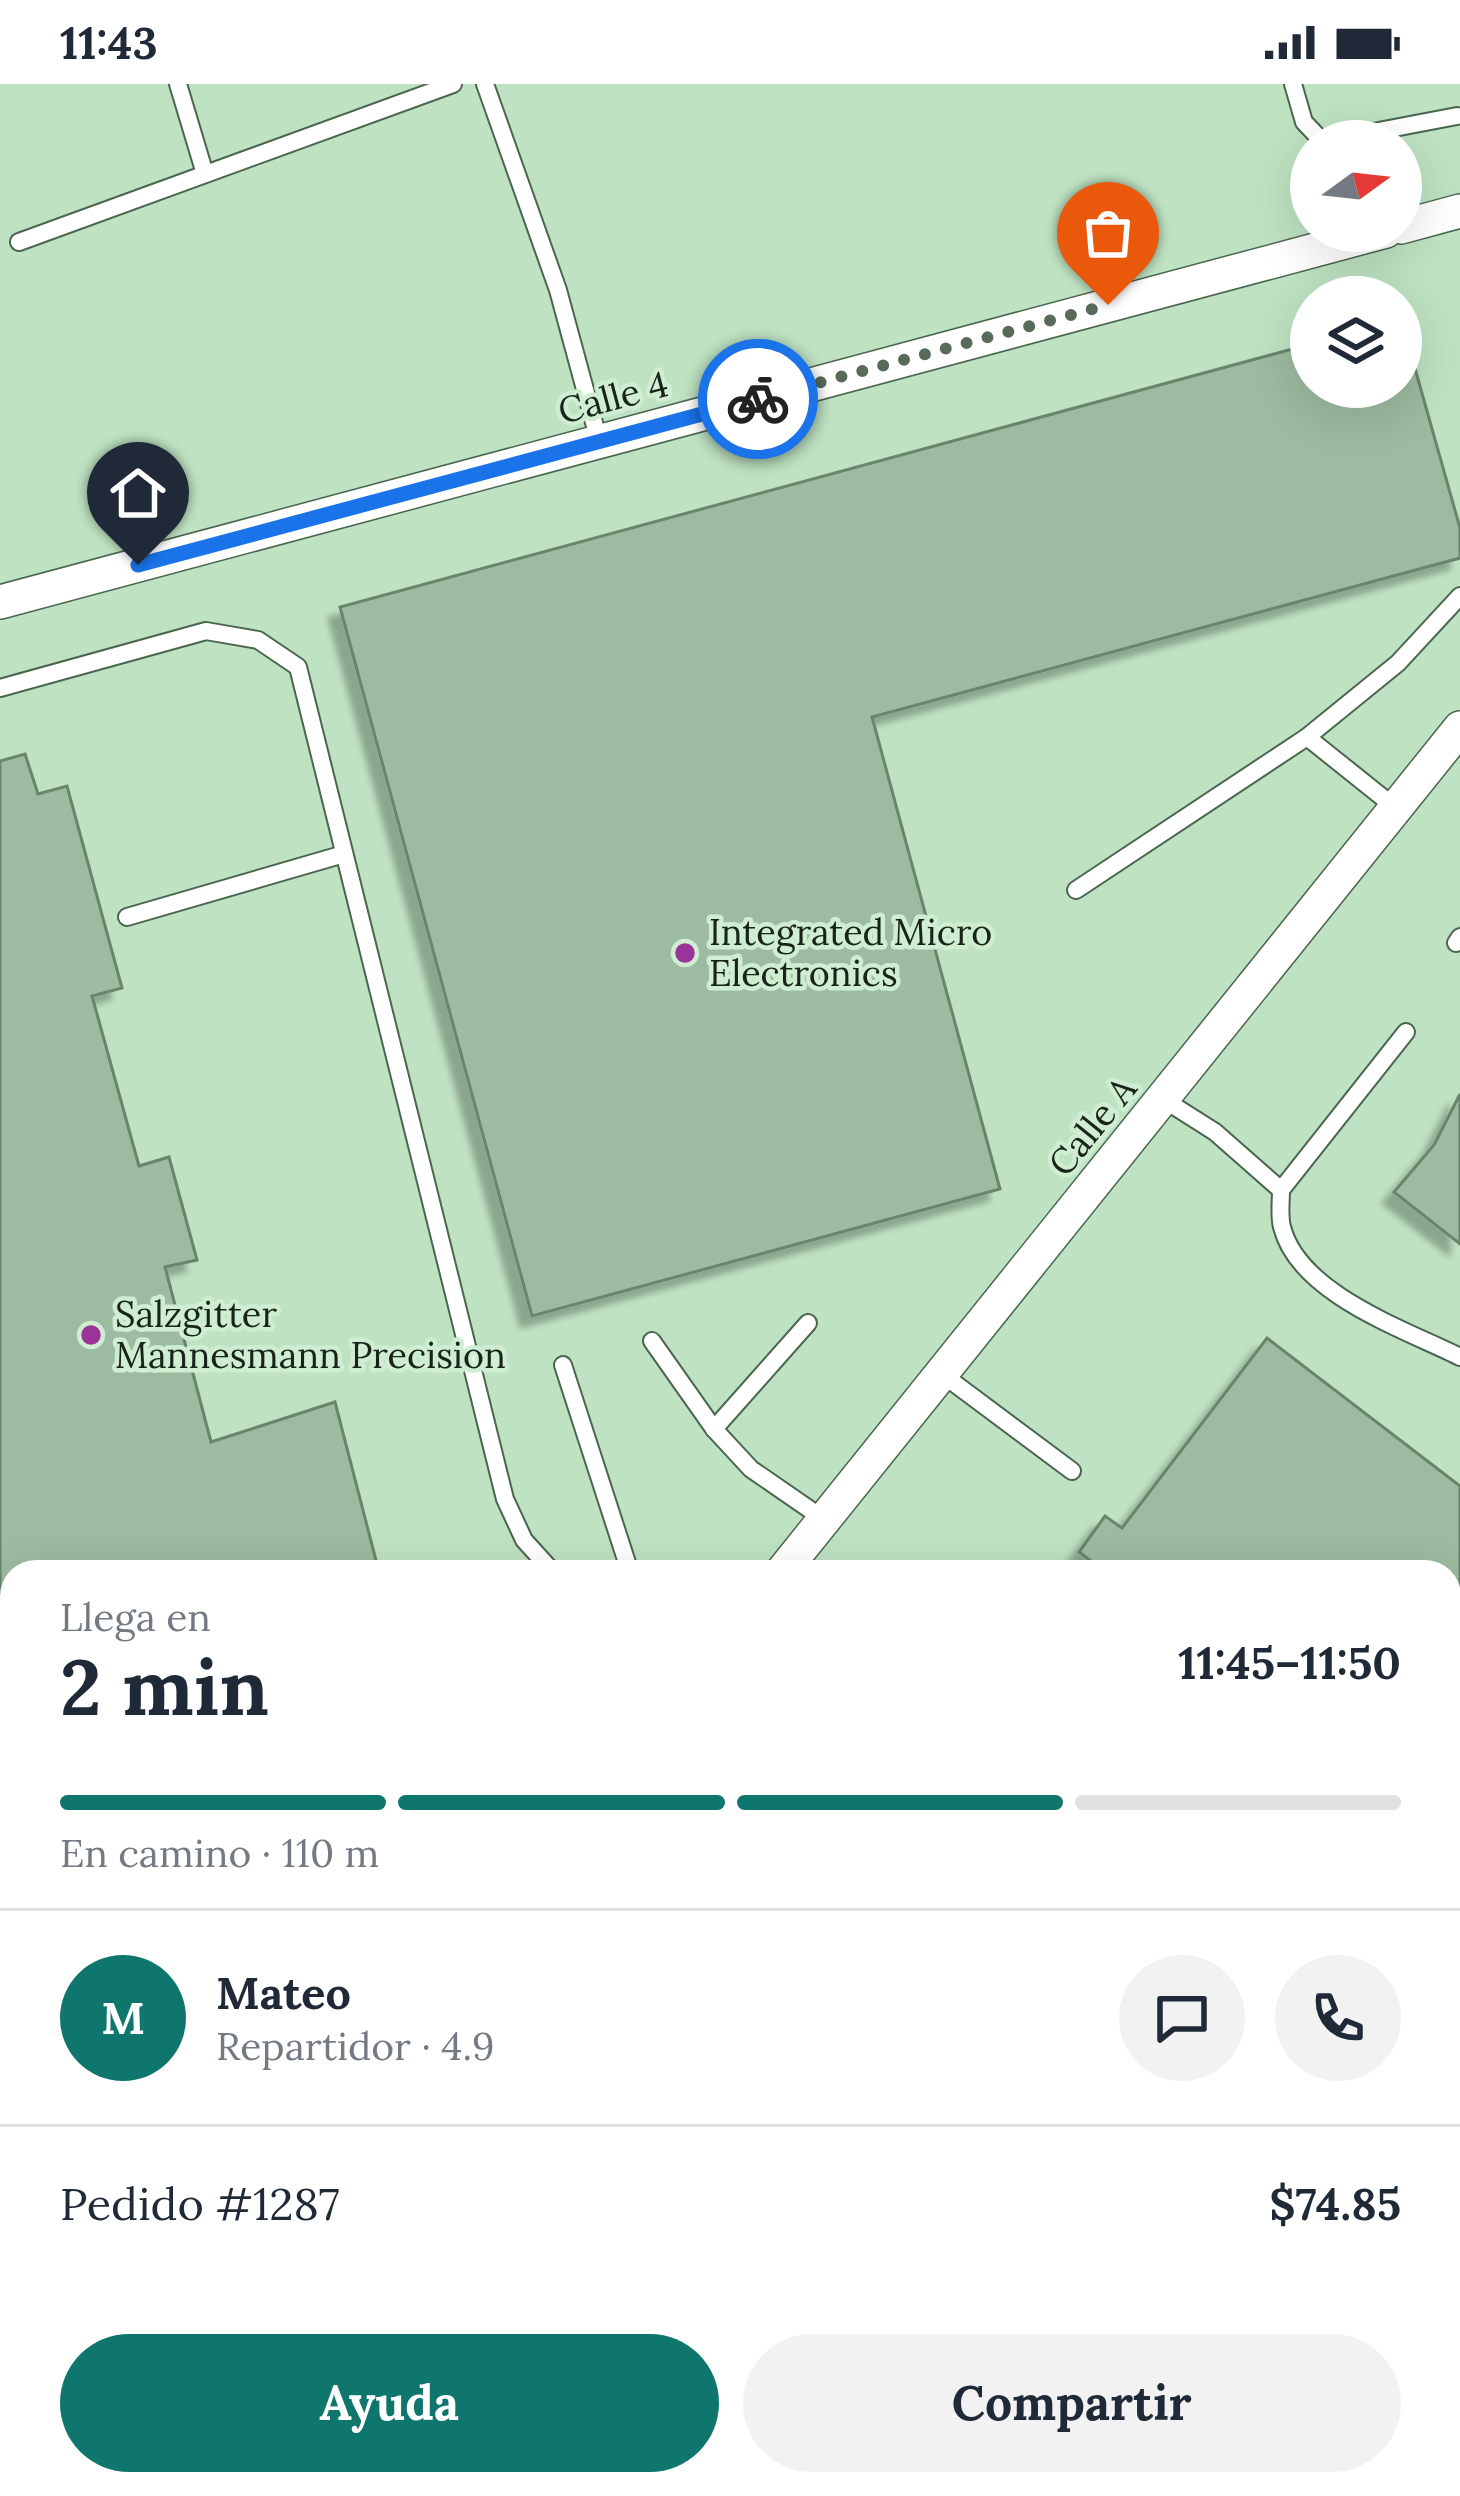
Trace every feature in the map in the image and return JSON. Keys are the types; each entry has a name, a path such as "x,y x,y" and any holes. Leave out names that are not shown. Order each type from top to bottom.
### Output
{"street":[{"path":"1422,221 1460,211"},
{"name":"Calle 4","path":"0,602 1307,252"},
{"name":"Calle A","path":"792,1560 1460,728"}],"lane":[{"path":"178,84 205,174"},
{"path":"19,242 452,84"},
{"path":"485,84 558,290 599,441"},
{"path":"1293,84 1303,120"},
{"path":"1422,123 1457,116"},
{"path":"1076,890 1307,737 1398,662 1460,596"},
{"path":"0,688 206,632 258,640 298,667 505,1499 524,1540 542,1560"},
{"path":"1307,737 1397,809"},
{"path":"128,916 344,854"},
{"path":"1406,1032 1281,1190 1281,1224 1290,1248 1331,1293 1460,1357"},
{"path":"1163,1099 1215,1132 1281,1190"},
{"path":"715,1429 808,1323"},
{"path":"652,1341 715,1429 752,1468 824,1520"},
{"path":"563,1365 626,1560"},
{"path":"942,1374 1072,1471"}],"shaded area":[{"path":"0,84 1460,84 1460,1560 0,1560"}],"building":[{"name":"Integrated Micro Electronics","path":"1290,350 1290,408 1422,408 1422,393 1460,528 1460,558 872,717 1000,1189 532,1316 340,607"},
{"name":"Salzgitter Mannesmann Precision","path":"25,754 38,794 67,786 122,988 92,996 139,1166 169,1157 197,1260 165,1267 211,1442 335,1402 376,1560 0,1560 0,761"},
{"path":"1460,1094 1460,1244 1394,1192 1434,1145"},
{"path":"1267,1338 1460,1486 1460,1560 1090,1560 1079,1552 1105,1516 1122,1528"}],"way so far":[{"path":"758,399 1108,305"}],"place":[{"name":"Integrated Micro Electronics","path":"685,953"},
{"name":"Salzgitter Mannesmann Precision","path":"91,1335"}],"route":[{"path":"138,565 758,399"}]}
